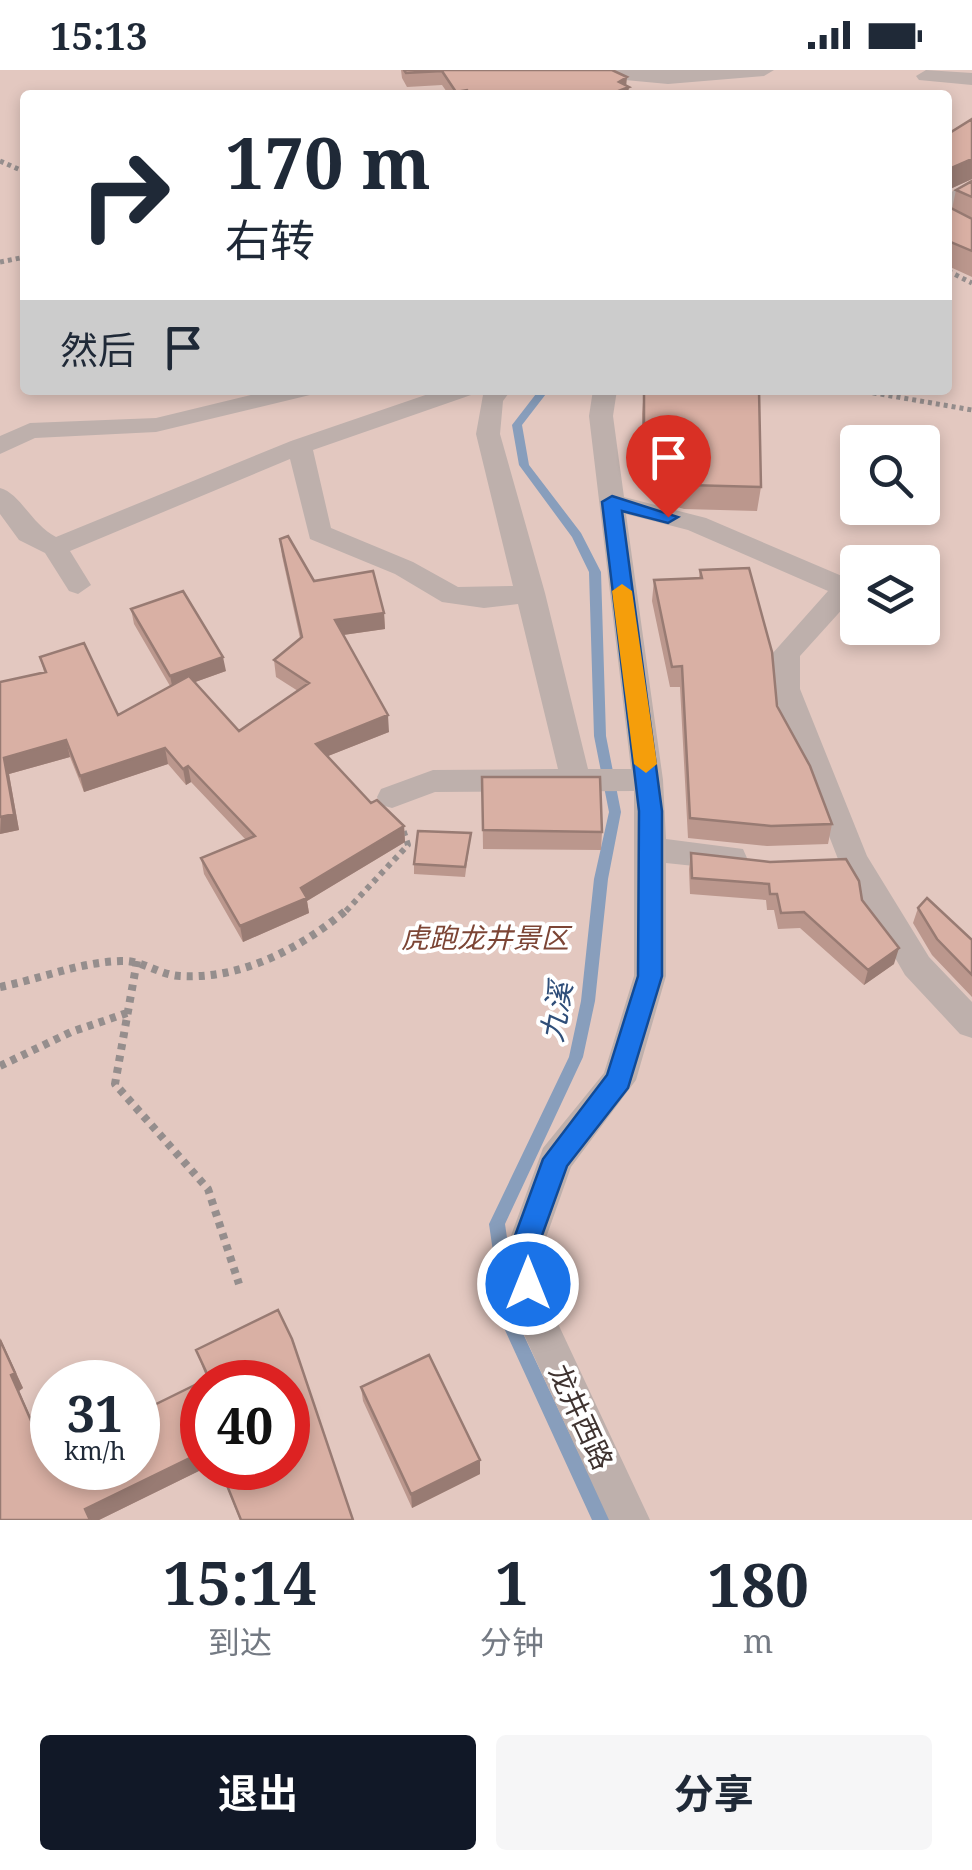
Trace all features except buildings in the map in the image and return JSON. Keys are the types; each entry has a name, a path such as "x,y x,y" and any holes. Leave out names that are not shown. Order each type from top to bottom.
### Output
{"street":[{"path":"582,70 668,78 764,70"},
{"path":"923,80 972,79"},
{"path":"1,441 30,431 156,425 281,395"},
{"path":"56,547 300,446 448,395"},
{"path":"494,395 488,434 506,513 532,593 576,780"},
{"name":"龙井西路","path":"604,395 601,416 648,780 650,976 619,1080 556,1159 522,1252 534,1315 630,1520"},
{"path":"300,446 319,534 404,568 452,596 484,599 532,593"},
{"path":"0,496 28,534 56,547 78,586"},
{"path":"612,502 697,524 846,588 786,654 786,689 853,859 918,966 972,1024"},
{"path":"392,797 433,781 648,780"},
{"path":"651,850 767,862"},
{"path":"818,860 853,859"}],"path":[{"path":"885,395 972,410"},
{"path":"0,987 138,960 176,976 236,971 330,928 408,845 392,797"},
{"path":"138,960 116,1084 208,1189 240,1284"},
{"path":"0,1066 72,1032 128,1013"}],"green space":[{"name":"虎跑龙井景区","path":"0,70 972,70 972,1520 0,1520"}],"waterway":[{"name":"九溪","path":"540,395 517,425 524,465 577,536 595,572 600,736 615,812 601,879 588,1001 576,1057 497,1224 512,1328 601,1520"}],"slow traffic":[{"path":"622,591 646,764"}],"route":[{"path":"528,1284 522,1252 556,1159 619,1080 650,976 651,811 612,502 668,517"}]}
